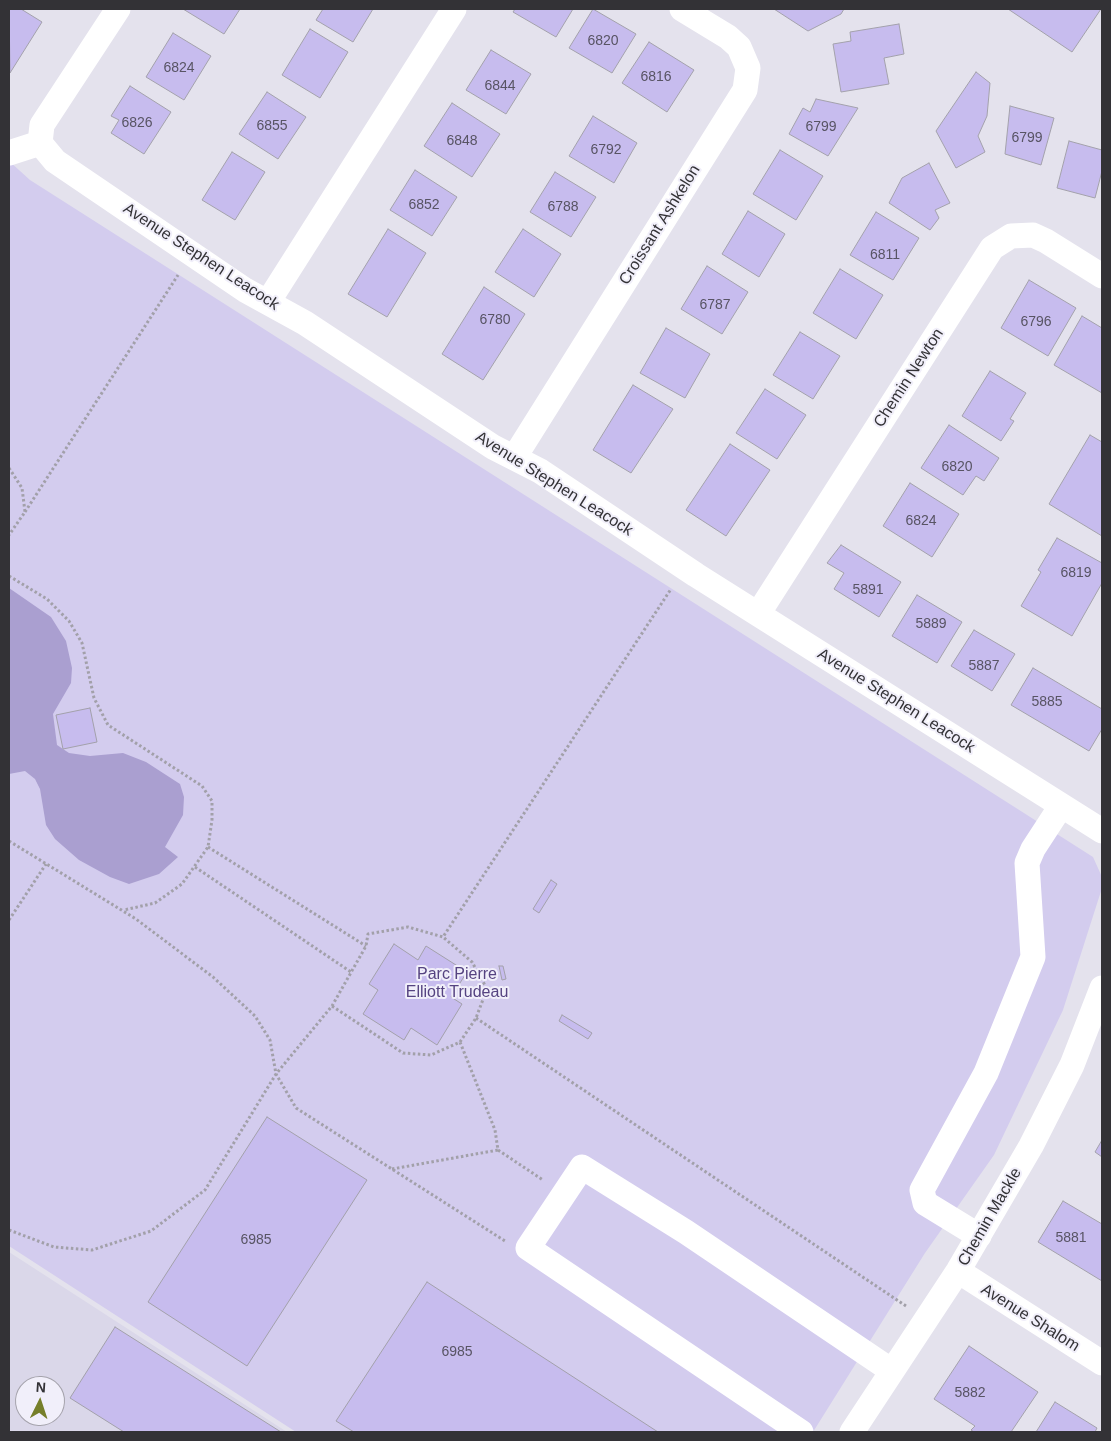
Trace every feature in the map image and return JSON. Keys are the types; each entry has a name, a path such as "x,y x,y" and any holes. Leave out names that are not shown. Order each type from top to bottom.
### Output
{"street":[{"path":"9,153 40,143 42,125 118,9"},
{"path":"268,302 454,9"},
{"name":"Croissant Ashkelon","path":"514,458 745,90 748,68 739,47 682,9"},
{"name":"Avenue Stephen Leacock","path":"40,143 48,156 67,170 245,290 305,323 486,442 540,471 758,614 1102,831"},
{"name":"Chemin Newton","path":"758,614 992,248 1011,236 1033,235 1102,276"},
{"path":"979,1236 925,1203 922,1190 986,1073 1033,957 1027,863 1061,806"},
{"name":"Chemin Mackle","path":"852,1432 958,1272 979,1236 1056,1099 1083,1039 1102,988"},
{"path":"801,1432 528,1248 582,1167 686,1232 892,1371"},
{"name":"Avenue Shalom","path":"958,1272 1102,1363"}],"path":[{"path":"9,536 180,272"},
{"path":"9,468 22,488 26,512"},
{"path":"9,576 47,599 69,621 82,643 94,698 108,725 202,786 212,801 212,820 208,847 182,884 155,902 122,910"},
{"path":"443,937 673,586"},
{"path":"9,841 122,910 213,977 255,1016 270,1040 276,1074 296,1108 501,1240 528,1248"},
{"path":"208,847 366,946"},
{"path":"9,920 46,864"},
{"path":"195,868 351,972"},
{"path":"9,1230 54,1247 92,1250 151,1231 204,1190 276,1074 332,1006 366,946 368,934 408,927 443,937 472,962 487,989 476,1018 460,1042 432,1054 402,1053 332,1006"},
{"path":"476,1018 926,1320"},
{"path":"460,1042 495,1130 498,1150"},
{"path":"392,1169 498,1150 564,1194"}],"shaded area":[{"path":"9,588 51,617 66,641 72,668 71,683 53,714 57,745 69,753 90,756 123,753 146,762 180,784 184,797 183,815 165,847 178,857 159,874 129,884 110,877 79,860 55,839 46,825 40,789 35,779 25,771 9,774"},
{"path":"9,1252 287,1432 9,1432"}],"green space":[{"name":"Parc Pierre Elliott Trudeau","path":"9,161 30,180 1093,857 1102,877 1102,888 1063,1010 994,1155 925,1253 813,1432 296,1432 9,1246"}],"building":[{"path":"9,9 21,9 42,22 10,73"},
{"path":"183,9 240,9 224,34"},
{"path":"323,9 373,9 353,42 316,20"},
{"path":"515,9 573,9 556,37 513,12"},
{"path":"593,9 636,34 612,73 569,48"},
{"path":"774,9 844,9 841,14 808,31"},
{"path":"1008,9 1101,9 1072,52"},
{"path":"899,24 904,54 884,58 889,84 841,92 833,44 851,41 850,32"},
{"path":"310,29 348,52 320,98 282,75"},
{"path":"173,33 211,56 184,100 146,77"},
{"path":"649,42 694,70 667,112 622,83"},
{"path":"491,50 531,74 506,114 466,90"},
{"path":"976,72 990,83 987,116 978,136 985,152 956,168 936,131"},
{"path":"130,86 171,112 144,154 111,133 119,120 111,116"},
{"path":"267,92 306,117 278,159 239,134"},
{"path":"816,99 858,108 828,156 789,134 803,108 810,112"},
{"path":"452,103 500,134 472,177 424,146"},
{"path":"1010,106 1054,118 1041,165 1005,154"},
{"path":"593,116 637,143 614,183 569,156"},
{"path":"1069,141 1102,150 1102,171 1095,198 1057,188"},
{"path":"780,150 823,176 796,220 753,194"},
{"path":"232,152 265,172 235,220 202,200"},
{"path":"929,163 950,203 935,210 939,218 930,230 889,203 902,178"},
{"path":"415,170 457,197 432,236 390,210"},
{"path":"555,172 596,197 571,237 530,212"},
{"path":"748,211 785,234 759,277 722,254"},
{"path":"876,212 919,238 893,280 850,255"},
{"path":"388,229 426,253 387,317 348,294"},
{"path":"523,229 561,254 534,297 495,272"},
{"path":"707,266 748,292 722,334 681,309"},
{"path":"840,269 883,295 856,339 813,313"},
{"path":"1029,280 1076,308 1048,356 1001,328"},
{"path":"484,287 525,314 483,380 442,354"},
{"path":"1082,316 1102,328 1102,393 1054,365"},
{"path":"666,328 710,354 685,398 640,373"},
{"path":"800,332 840,356 813,399 773,375"},
{"path":"990,371 1026,393 1010,419 1014,421 1001,441 962,416"},
{"path":"633,385 673,409 631,473 593,450"},
{"path":"765,389 806,415 777,459 736,433"},
{"path":"949,425 999,458 984,481 976,476 963,495 921,468"},
{"path":"1090,435 1102,442 1102,536 1049,504"},
{"path":"730,444 770,470 726,536 686,510"},
{"path":"910,483 959,514 932,557 883,526"},
{"path":"1057,538 1102,563 1102,583 1072,636 1021,606 1041,572 1038,570"},
{"path":"841,545 901,582 879,617 834,589 844,573 827,563"},
{"path":"917,595 962,622 937,663 892,636"},
{"path":"974,630 1015,654 992,691 951,666"},
{"path":"1033,668 1102,709 1102,729 1089,751 1011,705"},
{"path":"90,708 97,742 63,749 56,715"},
{"path":"551,880 557,884 539,913 533,909"},
{"path":"394,944 418,960 426,946 467,972 451,997 462,1004 437,1045 411,1028 404,1040 363,1014 378,990 369,984"},
{"path":"499,966 503,966 506,979 502,980"},
{"path":"562,1015 592,1033 588,1039 559,1021"},
{"path":"267,1117 367,1180 247,1366 148,1302"},
{"path":"1102,1140 1102,1157 1095,1152"},
{"path":"1063,1201 1102,1224 1102,1281 1038,1242"},
{"path":"427,1282 658,1432 354,1432 336,1421"},
{"path":"115,1327 281,1432 124,1432 70,1398"},
{"path":"969,1346 1038,1392 1011,1432 974,1432 971,1430 975,1426 934,1399"},
{"path":"1055,1402 1097,1428 1095,1432 1036,1432"}]}
